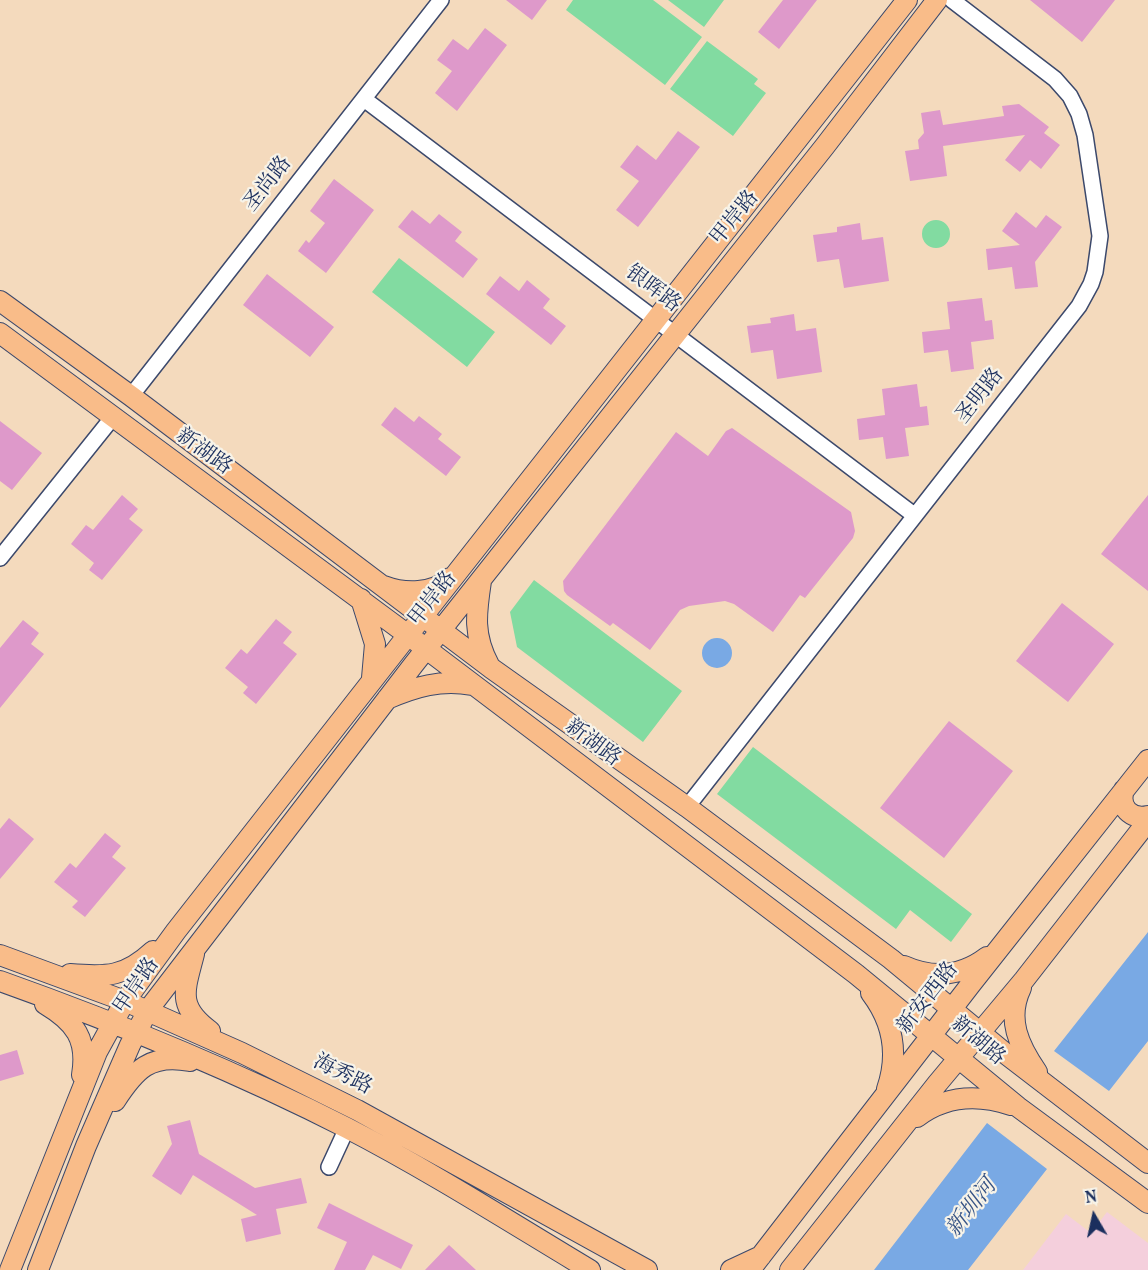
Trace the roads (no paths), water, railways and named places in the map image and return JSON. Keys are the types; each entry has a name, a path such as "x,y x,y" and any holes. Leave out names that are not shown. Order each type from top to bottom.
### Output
{"main road":[{"name":"甲岸路","path":"10,1270 77,1101 111,1023 125,1000 310,759 908,0"},
{"name":"甲岸路","path":"38,1270 86,1146 135,1032 148,1010 440,631 825,146 937,0"},
{"name":"新湖路","path":"0,301 131,396 490,668 687,807 891,959 1148,1164"},
{"name":"新湖路","path":"0,333 408,634 856,974 1018,1107 1148,1203"},
{"path":"272,534 283,536 290,532 291,521 287,515"},
{"path":"377,584 393,590 421,591 435,588 456,573"},
{"path":"481,579 478,642 490,668"},
{"path":"361,600 375,644 372,680"},
{"path":"387,699 432,683 459,683 476,686"},
{"path":"310,759 317,754 328,756 332,763 331,772"},
{"name":"新安西路","path":"756,1263 1010,934 1148,760"},
{"path":"1124,790 1122,803 1129,813 1140,818 1148,816"},
{"path":"794,1266 958,1058 1024,980 1148,821"},
{"path":"48,973 93,976 125,972 144,960 176,931"},
{"path":"891,959 922,972 937,974 960,972 985,958 1010,934"},
{"path":"196,946 186,984 186,1004 198,1022 242,1053"},
{"name":"海秀路","path":"0,955 125,1000 242,1053 357,1110 648,1269"},
{"path":"856,974 882,1008 892,1036 892,1071 885,1095"},
{"path":"1024,980 1015,1005 1016,1030 1027,1057 1046,1084"},
{"path":"8,984 135,1032 218,1067 347,1128 590,1270"},
{"path":"8,984 50,1006 78,1033 84,1054 77,1101"},
{"path":"86,1146 129,1080 149,1063 170,1059 218,1067"},
{"path":"899,1132 931,1108 956,1098 985,1098 1018,1107"},
{"path":"730,1270 756,1263"}],"street":[{"name":"圣尚路","path":"131,396 441,0"},
{"name":"圣明路","path":"687,807 1079,306 1091,284 1100,249 1099,224 1080,114 1070,96 1047,72 952,0"},
{"name":"银晖路","path":"364,99 914,515"},
{"path":"0,558 113,417"},
{"path":"329,1167 347,1128"}],"water":[{"path":"717,638 723,639 731,647 731,659 723,667 717,668 711,667 703,659 702,653 703,647 711,639"},
{"path":"1148,932 1148,1041 1109,1091 1054,1051"},
{"name":"新圳河","path":"987,1123 1047,1169 968,1270 874,1270"}]}
